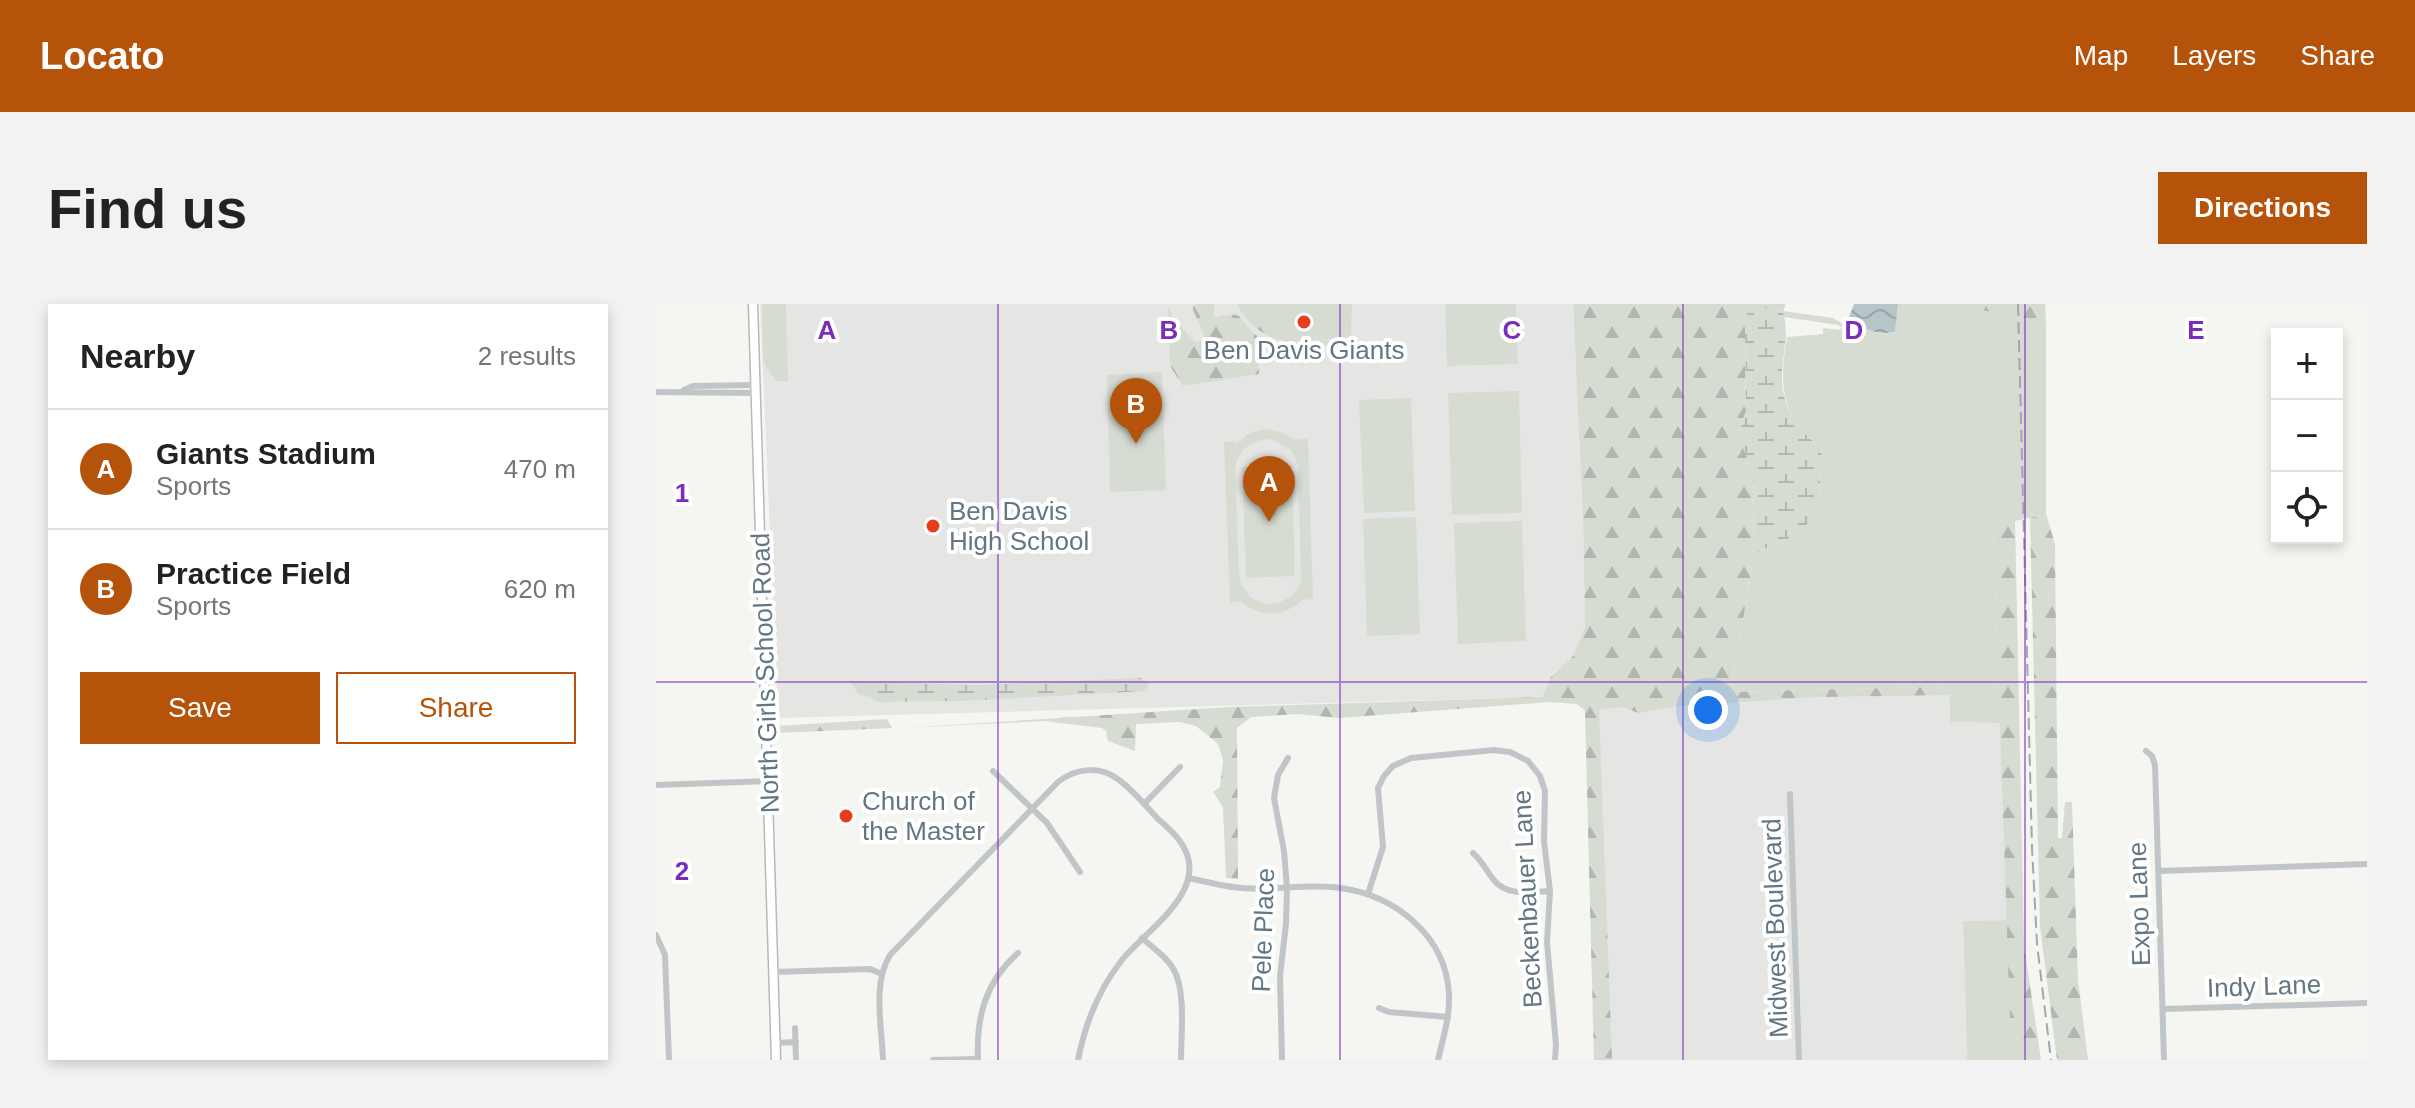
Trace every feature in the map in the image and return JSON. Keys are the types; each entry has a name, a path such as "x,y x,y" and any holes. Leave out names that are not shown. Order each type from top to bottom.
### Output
{"main road":[{"name":"North Girls School Road","path":"753,304 776,1060"}],"street":[{"path":"656,392 684,390 693,394 756,389"},
{"name":"Beckenbauer Lane","path":"1368,894 1383,847 1378,788 1393,766 1411,758 1494,750 1522,757 1538,772 1545,788 1544,846 1550,891 1547,942 1555,1060"},
{"name":"Expo Lane","path":"2146,751 2155,763 2164,1060"},
{"name":"Pele Place","path":"1282,1060 1280,976 1287,888 1274,798 1278,775 1288,758"},
{"path":"1144,804 1180,767"},
{"path":"883,1060 882,974 890,955 1060,780 1085,770 1101,771 1118,778 1144,804 1184,847 1189,861 1189,878 1181,897 1120,964 1102,992 1088,1022 1078,1060"},
{"path":"993,771 1052,830 1080,872"},
{"path":"656,785 768,781"},
{"name":"Midwest Boulevard","path":"1790,794 1799,1060"},
{"path":"1473,853 1504,889 1550,891"},
{"path":"2158,871 2367,864"},
{"path":"1189,878 1243,888 1337,887 1368,894 1404,913 1432,943 1446,977 1448,1017 1438,1060"},
{"path":"656,935 665,955 669,1060"},
{"path":"1142,938 1169,963 1176,975 1180,988 1181,1060"},
{"path":"933,1060 978,1059 978,1026 985,999 1001,971 1018,953"},
{"path":"774,972 870,969 882,974"},
{"name":"Indy Lane","path":"2163,1009 2367,1003"},
{"path":"1379,1008 1389,1012 1448,1017"},
{"path":"795,1028 796,1060"},
{"path":"656,1037 668,1037"},
{"path":"776,1043 796,1042"}],"shaded area":[{"path":"760,304 1573,304 1585,627 1573,656 1550,678 1542,697 778,718"},
{"path":"1949,686 1950,722 2000,723 2009,920 1963,921 1967,1060 1599,1060 1589,697"}],"green space":[{"path":"762,304 786,304 788,381 776,381 763,362"},
{"path":"1195,304 1214,304 1214,318 1240,317 1257,336 1259,374 1183,386 1170,366 1168,306 1174,320 1195,342 1203,341 1204,336 1192,307"},
{"path":"1237,304 1244,304 1262,325 1285,336 1312,340 1340,339 1340,345 1294,344 1268,336 1246,318"},
{"name":"Ben Davis Giants","path":"1244,304 1352,304 1351,337 1305,340 1277,334 1254,317"},
{"path":"1445,304 1516,304 1518,364 1447,366"},
{"path":"1573,304 1786,304 1783,311 1762,308 1745,325 1746,411 1738,435 1753,472 1754,554 1731,692 1924,687 1925,679 1949,686 1949,695 1819,697 1679,706 1638,713 1623,707 1599,710 1612,1060 1594,1060 1585,711 1577,704 1550,702 1339,718 1299,714 1251,717 1237,728 1238,879 1226,878 1223,807 1213,792 1220,787 1223,760 1218,744 1196,726 1180,722 1136,724 1135,751 1108,741 1102,728 1044,721 904,728 1229,707 1542,697 1550,678 1573,656 1585,627"},
{"path":"1898,304 1981,304 1981,310 2046,324 2046,514 1993,526 2000,723 1950,722 1949,686 1925,679 1925,687 1731,692 1754,554 1789,538 1818,516 1822,448 1808,437 1790,412 1783,385 1784,354 1787,337 1823,334 1823,328 1842,328 1784,317 1783,311 1833,318 1849,328 1852,320 1884,334 1895,332"},
{"path":"1981,304 2045,304 2046,324 1981,310"},
{"path":"1762,308 1783,311 1786,327 1782,374 1784,396 1798,425 1822,448 1818,516 1789,538 1754,554 1753,472 1738,435 1746,411 1745,325 1748,311"},
{"path":"1162,372 1166,490 1110,492 1107,375"},
{"path":"1519,391 1522,513 1452,515 1448,393"},
{"path":"1411,398 1415,511 1364,513 1359,400"},
{"path":"1265,429 1284,433 1297,442 1298,439 1308,439 1313,600 1303,599 1288,610 1272,614 1256,611 1240,601 1230,603 1224,442 1235,444 1250,433","holes":["1272,439 1291,450 1298,465 1301,582 1292,596 1278,603 1266,604 1251,598 1241,585 1236,464 1246,447 1258,441"]},
{"path":"1292,465 1295,576 1246,578 1242,467"},
{"path":"2046,514 2055,544 2058,838 2062,838 2065,802 2072,802 2078,980 2088,1060 2057,1060 2040,926 2030,518"},
{"path":"1416,517 1420,634 1367,636 1363,519"},
{"path":"2015,520 2024,945 2041,1060 2025,1060 2010,1020 1993,525"},
{"path":"1522,521 1526,641 1458,644 1454,523"},
{"path":"1141,678 1149,684 1147,691 877,702 871,697 859,695 850,681 975,685"},
{"path":"887,719 892,728 776,733 776,726"},
{"path":"2009,920 2010,1020 2025,1060 1967,1060 1963,921"}],"water":[{"path":"1854,304 1898,304 1895,332 1876,332 1859,325 1849,317"}],"railway":[{"path":"2018,304 2032,848 2037,944 2051,1060"}],"place":[{"name":"Ben Davis Giants","path":"1304,322"},
{"name":"Practice Field","path":"1136,444"},
{"name":"Giants Stadium","path":"1269,522"},
{"name":"Ben Davis High School","path":"933,526"},
{"name":"Church of the Master","path":"846,816"}]}
